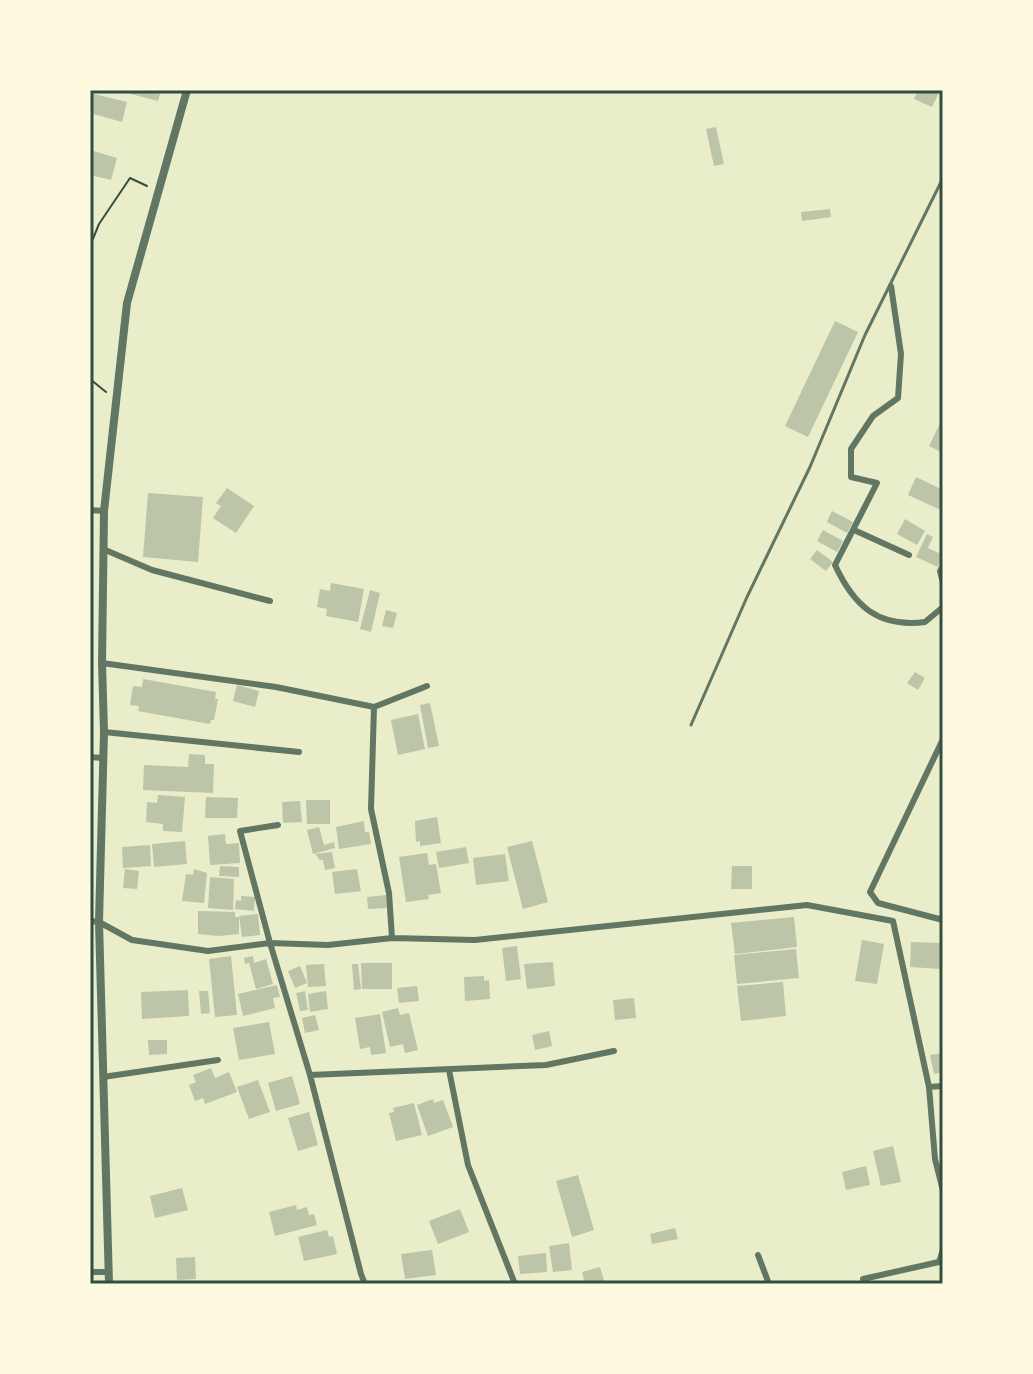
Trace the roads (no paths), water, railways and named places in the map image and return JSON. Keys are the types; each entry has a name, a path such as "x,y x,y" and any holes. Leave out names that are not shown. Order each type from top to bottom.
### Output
{"street":[{"path":"109,1284 95,922 104,732 104,511 127,303 187,90"},
{"path":"891,286 901,354 898,398 873,416 851,449 851,477 877,483 835,565 843,583 875,617 912,624 925,622 943,607"},
{"path":"90,510 104,511"},
{"path":"854,530 909,555"},
{"path":"103,549 152,570 270,601"},
{"path":"943,566 940,571 943,583"},
{"path":"102,663 276,687 374,707 427,686"},
{"path":"374,707 371,809 389,893 392,938"},
{"path":"104,732 299,752"},
{"path":"943,739 870,892 878,903 943,920"},
{"path":"90,757 103,758"},
{"path":"278,825 240,831 310,1075 365,1284"},
{"path":"95,922 132,940 208,951 270,943 328,945 392,938 475,940 807,905 893,921 929,1087 935,1159 943,1191"},
{"path":"310,1075 546,1065 614,1051"},
{"path":"103,1077 218,1060"},
{"path":"449,1070 468,1165 515,1284"},
{"path":"929,1087 943,1086"},
{"path":"863,1279 939,1262 943,1250"},
{"path":"758,1255 769,1284"},
{"path":"90,1272 108,1272"}],"lane":[{"path":"691,725 747,597 810,467 865,335 943,178"}]}
